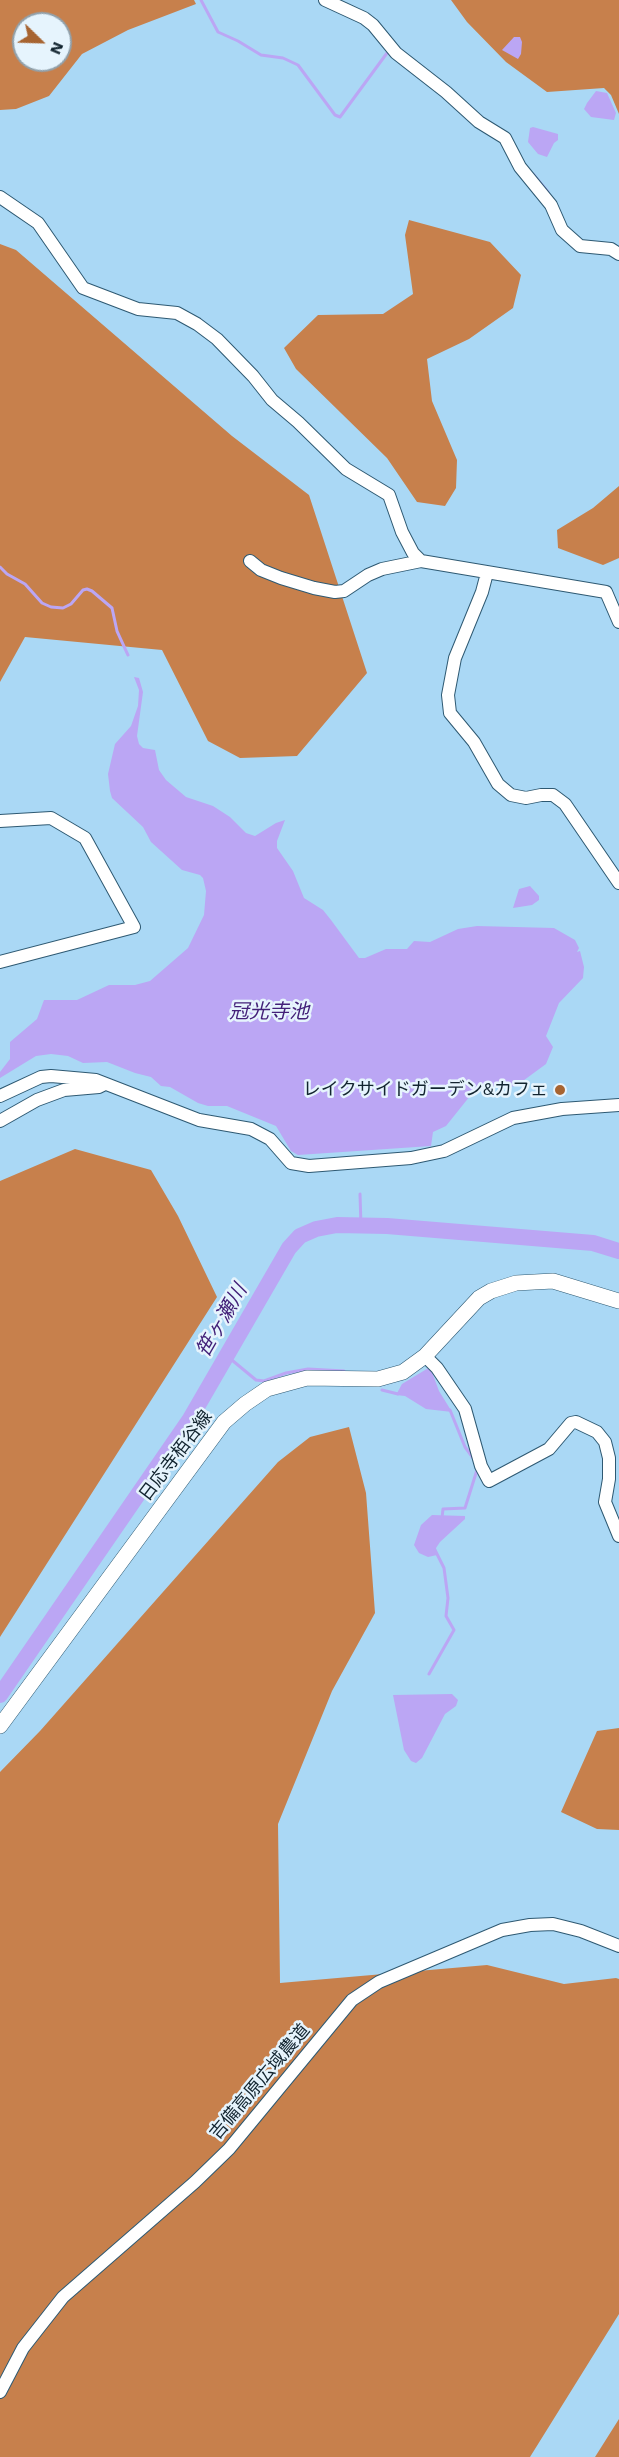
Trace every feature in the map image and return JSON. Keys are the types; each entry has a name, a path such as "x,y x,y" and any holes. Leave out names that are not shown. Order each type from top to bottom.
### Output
{"main road":[{"name":"日応寺栢谷線","path":"0,1726 224,1422 267,1389 307,1378 378,1379 403,1372 425,1356 479,1298 491,1291 516,1283 553,1281 619,1301"}],"street":[{"path":"325,0 364,18 373,25 396,53 446,92 479,122 505,138 520,167 551,205 562,230 580,246 611,249 619,254"},
{"path":"0,197 38,223 83,288 138,309 177,314 197,324 217,339 253,376 272,400 346,469 389,495 402,532 413,553 421,561"},
{"path":"250,561 261,570 281,578 335,592 344,591 368,575 382,569 421,561 606,592 619,622"},
{"path":"487,573 482,592 455,658 447,695 450,713 474,742 498,784 511,795 526,798 553,795 564,804 619,883"},
{"path":"0,821 51,818 86,838 134,927 0,962"},
{"path":"0,1096 40,1077 51,1076 106,1083 139,1098 210,1124 251,1129 270,1139 291,1162 309,1166 411,1158 444,1151 513,1118 561,1109 619,1105"},
{"path":"0,1121 37,1100 64,1090 99,1087 106,1083"},
{"path":"425,1356 437,1368 465,1409 483,1472 489,1481 549,1449 571,1423 576,1422 597,1432 605,1442 609,1458 609,1479 605,1502 619,1536"},
{"name":"吉備高原広域農道","path":"0,2392 23,2348 63,2297 229,2149 352,2000 379,1982 502,1930 553,1924 581,1931 619,1946"}],"shaded area":[{"path":"0,0 194,0 196,4 128,30 82,54 72,67 72,12 12,12 12,72 68,72 49,96 16,109 0,110"},
{"path":"451,0 619,0 619,114 611,95 604,88 547,92 506,62 467,22"},
{"path":"409,220 490,242 521,275 513,308 469,339 427,359 432,401 457,460 456,488 445,506 417,502 387,458 296,369 284,348 318,315 383,314 413,294 405,235"},
{"path":"0,244 16,250 232,436 309,495 367,673 297,756 240,758 208,741 162,650 25,637 0,682"},
{"path":"619,486 619,558 603,565 558,548 557,530 593,508"},
{"path":"75,1149 151,1170 178,1216 217,1297 0,1637 0,1181"},
{"path":"349,1427 366,1493 375,1613 332,1691 278,1824 280,1983 487,1965 564,1984 619,1979 619,2314 530,2457 0,2457 0,1772 40,1731 278,1462 310,1437"},
{"path":"619,1728 619,1830 597,1829 561,1812 597,1731"},
{"path":"619,2419 619,2457 595,2457"}],"water":[{"path":"514,37 520,37 522,42 518,59 502,50"},
{"path":"596,91 607,93 616,113 614,120 591,117 584,109"},
{"path":"530,128 558,134 558,140 547,157 538,154 528,142"},
{"name":"冠光寺池","path":"134,677 139,678 143,692 137,736 139,744 143,748 155,750 159,770 166,780 186,797 213,806 230,817 246,833 255,836 285,820 277,841 277,848 293,871 304,898 323,910 359,958 365,958 386,949 407,949 414,941 430,942 458,929 477,926 554,928 575,940 579,948 577,952 580,951 584,967 583,978 559,1003 546,1036 553,1047 546,1064 516,1086 500,1088 485,1084 478,1086 446,1126 433,1132 431,1146 298,1155 291,1151 276,1126 227,1106 208,1106 198,1103 170,1087 161,1086 151,1077 107,1062 83,1063 68,1056 51,1054 36,1056 0,1078 0,1072 10,1059 10,1042 37,1019 44,1000 77,1000 109,985 135,985 150,981 188,948 204,915 206,891 203,878 182,870 151,842 143,827 112,798 108,774 115,744 131,726 138,706 139,690"},
{"path":"530,886 539,896 539,900 532,905 513,908 519,889"},
{"path":"430,1367 439,1391 452,1412 426,1409 405,1396 396,1395 402,1384"},
{"path":"432,1515 465,1516 465,1519 440,1542 436,1548 437,1555 428,1557 419,1553 414,1545 421,1525"},
{"path":"452,1694 458,1700 456,1706 445,1714 422,1758 416,1763 411,1761 404,1750 393,1695"}],"waterway":[{"path":"201,0 218,32 261,55 283,58 298,65 335,115 340,117 387,53"},
{"path":"533,174 548,192"},
{"path":"0,567 7,574 25,584 42,603 51,607 63,608 71,604 83,590 92,591 112,608 117,631 128,655"},
{"path":"360,1194 361,1226"},
{"name":"笹ヶ瀬川","path":"0,1695 190,1419 289,1248 300,1236 316,1229 337,1225 387,1226 593,1243 619,1251"},
{"path":"227,1356 256,1380 264,1381 286,1373 308,1369 344,1371"},
{"path":"382,1390 398,1394"},
{"path":"450,1410 465,1447 473,1458"},
{"path":"442,1518 443,1509 465,1508 477,1470"},
{"path":"429,1674 454,1630 446,1616 448,1598 444,1568 435,1550"}],"place":[{"name":"レイクサイドガーデン&カフェ","path":"560,1090"}]}
